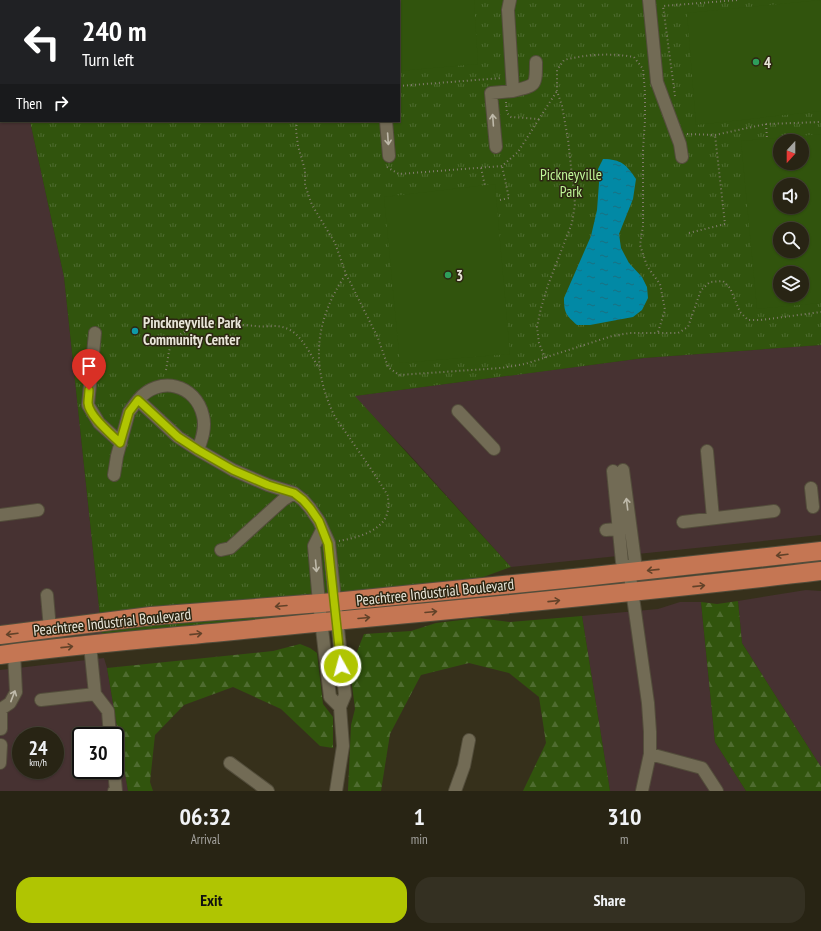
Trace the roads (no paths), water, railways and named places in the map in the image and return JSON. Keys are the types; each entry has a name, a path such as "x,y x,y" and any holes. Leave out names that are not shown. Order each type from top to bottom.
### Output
{"highway":[{"name":"Peachtree Industrial Boulevard","path":"0,635 151,616 327,602 821,551"},
{"name":"Peachtree Industrial Boulevard","path":"7,654 329,621 522,604 821,571"}],"street":[{"path":"510,0 508,10 513,91"},
{"path":"649,0 657,82 680,144 682,157"},
{"path":"496,147 491,92 513,91 532,86 536,81 536,62"},
{"path":"386,122 388,161"},
{"path":"95,333 88,405 99,423 120,443"},
{"path":"114,475 120,443 129,412 144,392 156,387 168,385 180,388 192,396 200,406 204,427 198,450"},
{"path":"138,400 178,437 198,450 233,470 268,485 294,493 303,500 319,521 322,530 314,546 327,602 329,621 330,697 340,708 343,746 336,791"},
{"path":"458,411 494,449"},
{"path":"707,451 713,518"},
{"path":"618,470 628,528 622,562 629,570 648,703 650,754 642,791"},
{"path":"811,488 813,508"},
{"path":"221,550 230,548 283,500 294,493"},
{"path":"0,515 38,510"},
{"path":"682,522 774,511"},
{"path":"606,530 628,528"},
{"path":"47,595 50,629"},
{"path":"90,645 95,694 108,711 109,727"},
{"path":"1,729 0,709 10,703 16,692 7,654"},
{"path":"41,700 95,694"},
{"path":"455,791 464,766 469,740"},
{"path":"0,763 1,746"},
{"path":"650,754 702,768 717,791"},
{"path":"230,764 268,791"},
{"path":"114,791 116,791 115,779"}],"water":[{"path":"603,159 614,160 623,164 630,170 636,179 633,199 619,234 621,248 629,263 642,277 647,287 648,298 642,310 633,317 590,325 577,325 566,313 564,298 591,236 597,210 599,183 598,169"}],"place":[{"name":"4","path":"756,62"},
{"name":"3","path":"448,275"},
{"name":"Pinckneyville Park Community Center","path":"135,331"}],"park label":[{"name":"Pickneyville Park","path":"571,182"}]}
